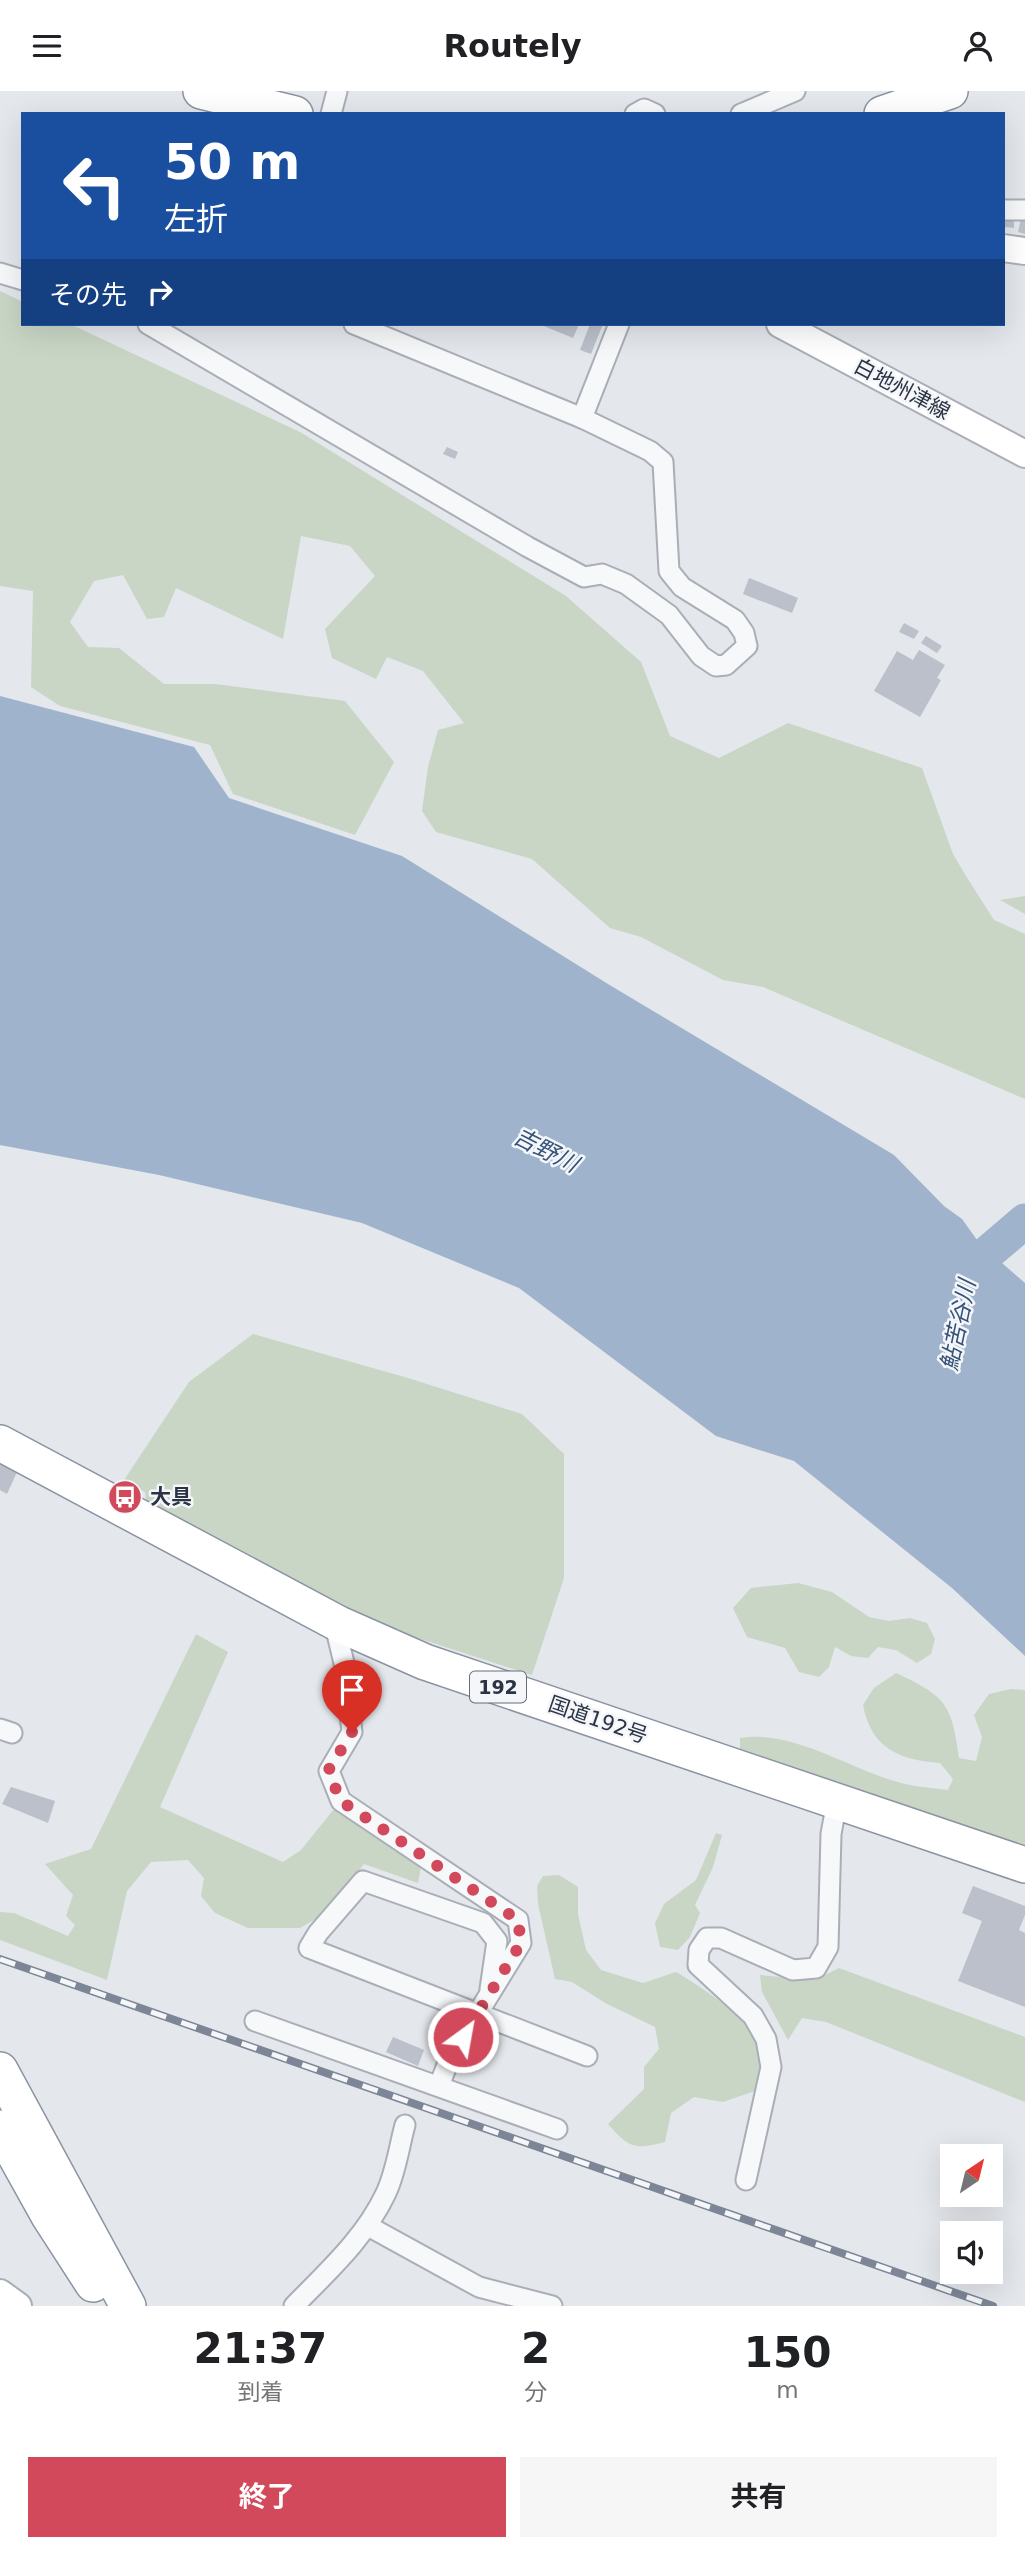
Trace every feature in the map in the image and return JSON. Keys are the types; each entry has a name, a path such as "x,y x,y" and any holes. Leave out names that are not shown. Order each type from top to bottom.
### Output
{"highway":[{"path":"201,91 287,112"},
{"path":"888,112 950,91"},
{"name":"国道192号","path":"0,1443 339,1624 425,1662 1025,1865"},
{"path":"0,2070 128,2306"},
{"path":"0,2128 49,2216 86,2271 104,2306"}],"main road":[{"path":"1005,249 1025,251"},
{"name":"白地州津線","path":"784,326 1025,454"},
{"path":"0,2293 18,2306"}],"street":[{"path":"332,112 337,91"},
{"path":"743,112 755,91"},
{"path":"744,112 795,91"},
{"path":"1005,210 1025,210"},
{"path":"0,273 21,279"},
{"path":"151,326 528,547 584,577 602,574 626,584 668,615 701,656 716,666 726,665 747,646 744,633 735,620 682,587 669,571 663,462 650,451 582,418 359,326"},
{"path":"582,418 618,326"},
{"path":"339,1624 337,1634 344,1663 352,1732 328,1771 341,1801 518,1920 521,1943 449,2060 439,2086"},
{"path":"746,2180 771,2067 766,2039 753,2016 698,1965 699,1949 707,1938 722,1938 793,1970 817,1968 828,1947 831,1833 837,1801"},
{"path":"491,1992 489,1985 497,1941 483,1923 363,1881 318,1933 309,1948 587,2056"},
{"path":"255,2021 557,2129"},
{"path":"294,2306 345,2254 368,2226 387,2191 405,2125"},
{"path":"368,2226 479,2287 552,2306"}],"green space":[{"path":"0,291 21,301 21,326 74,326 300,432 566,596 641,662 670,736 719,758 788,723 922,768 953,854 966,876 994,920 1025,934 1025,1099 763,987 723,980 641,937 610,928 532,859 436,832 422,811 428,767 438,730 464,723 423,671 387,657 376,679 332,658 325,629 375,576 350,546 301,536 283,639 176,588 164,617 147,619 123,575 94,581 70,622 88,647 119,648 164,684 215,684 345,701 394,762 355,835 233,794 210,745 60,706 31,687 33,591 0,586"},
{"path":"1025,896 1025,914 1000,900"},
{"path":"253,1334 522,1414 564,1454 564,1578 532,1675 362,1620 146,1501 145,1492 124,1480 189,1382"},
{"path":"798,1583 832,1592 869,1617 889,1621 910,1618 927,1623 935,1639 931,1654 917,1663 896,1650 878,1647 868,1658 851,1656 835,1647 829,1667 819,1677 799,1672 785,1648 747,1637 733,1608 751,1588"},
{"path":"196,1634 228,1652 160,1807 283,1862 301,1850 334,1809 421,1867 418,1883 364,1864 324,1914 300,1928 248,1928 215,1913 201,1896 204,1878 188,1860 151,1862 127,1891 107,1980 0,1940 0,1912 14,1913 68,1936 75,1925 66,1916 73,1895 45,1864 91,1849"},
{"path":"896,1673 936,1695 949,1713 959,1758 976,1761 982,1737 974,1715 989,1694 1011,1689 1025,1690 1025,1848 740,1750 740,1738 781,1740 824,1753 885,1778 910,1785 948,1790 953,1779 940,1763 912,1759 889,1749 873,1732 867,1720 863,1705 874,1688"},
{"path":"716,1833 722,1835 713,1867 695,1905 700,1913 690,1937 678,1950 660,1947 655,1923 664,1904 696,1880"},
{"path":"559,1875 578,1887 578,1914 586,1950 601,1970 643,1983 676,1972 715,1998 744,2022 753,2035 760,2058 758,2090 723,2102 694,2097 671,2113 665,2142 646,2146 633,2145 615,2132 608,2124 644,2089 644,2067 659,2049 655,2027 607,2004 572,1982 555,1979 538,1904 537,1886 543,1876"},
{"path":"839,1968 1025,2037 1025,2102 826,2022 802,2018 788,2040 762,1992 760,1975 815,1980"}],"water":[{"name":"吉野川","path":"0,696 194,747 229,798 402,856 608,984 894,1155 944,1206 962,1219 980,1244 1025,1283 1025,1656 952,1588 794,1461 716,1436 519,1288 362,1223 159,1175 0,1145"}],"building":[{"path":"1005,218 1014,218 1014,228 1005,227"},
{"path":"1021,219 1025,220 1025,234 1018,232"},
{"path":"544,326 578,326 573,338"},
{"path":"589,326 602,326 591,354 580,350"},
{"path":"447,447 458,452 455,459 443,454"},
{"path":"749,578 798,598 792,613 743,594"},
{"path":"904,623 919,631 914,639 899,632"},
{"path":"926,636 942,646 937,653 921,643"},
{"path":"919,650 945,665 937,678 941,680 920,717 874,691 897,651 913,660"},
{"path":"0,1460 18,1470 7,1494 0,1490"},
{"path":"11,1787 55,1801 48,1823 2,1804"},
{"path":"973,1886 1025,1906 1025,1915 1019,1930 1025,1933 1025,2007 958,1981 982,1921 962,1913"},
{"path":"393,2037 424,2050 418,2066 386,2052"}],"waterway":[{"name":"鮎苦谷川","path":"966,1290 971,1267 1025,1221"}],"railway":[{"path":"0,1959 993,2306"}],"place":[{"name":"大具","path":"125,1497"}],"route":[{"path":"352,1732 328,1771 341,1801 518,1920 521,1943 463,2037"}]}
